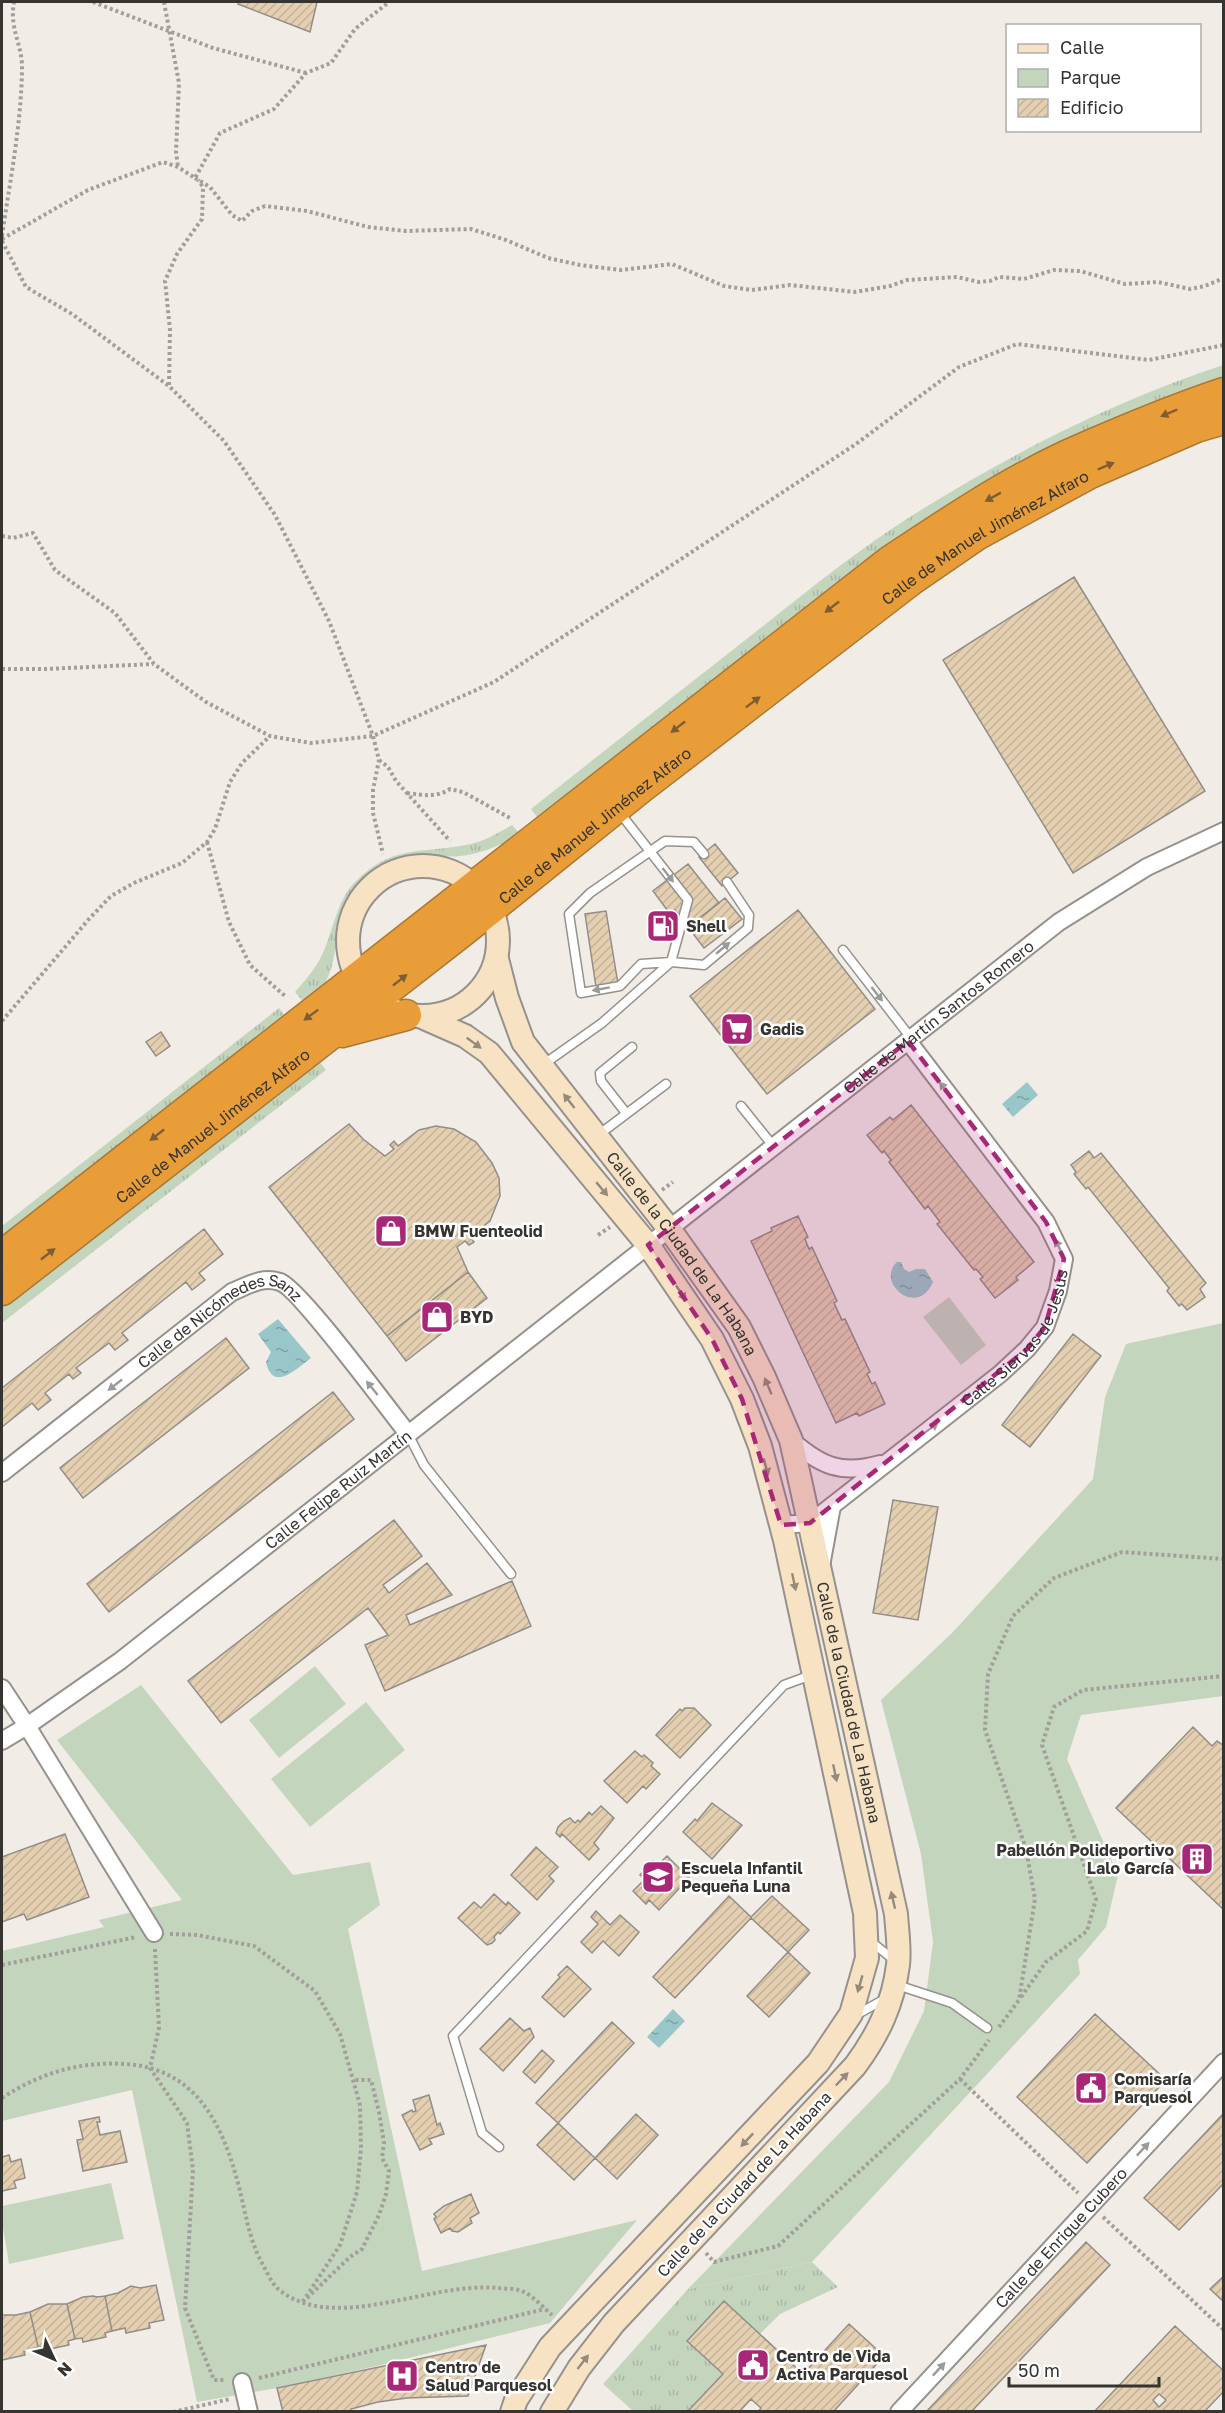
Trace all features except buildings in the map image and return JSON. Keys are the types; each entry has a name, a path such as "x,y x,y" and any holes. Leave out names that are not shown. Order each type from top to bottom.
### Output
{"highway":[{"name":"Calle de Manuel Jiménez Alfaro","path":"2,1256 366,989 484,896 890,562 952,520 1065,457 1177,409 1224,393"},
{"name":"Calle de Manuel Jiménez Alfaro","path":"484,896 616,808 911,580 978,534 1090,473 1196,427 1224,419"},
{"name":"Calle de Manuel Jiménez Alfaro","path":"2,1290 327,1036 366,989"},
{"path":"327,1036 414,1016"}],"street":[{"name":"Calle de Martín Santos Romero","path":"670,1230 1059,922 1147,867 1224,831"},
{"path":"366,989 348,951 349,928 356,906 364,893 388,874 418,866 433,867 463,875 484,896 500,940 497,959 483,985 468,1000 450,1011 414,1016"},
{"name":"Calle de la Ciudad de La Habana","path":"497,959 516,1028 523,1042 670,1230 739,1327 764,1377 790,1440 896,1914 894,1981 884,2020 872,2043 855,2066 614,2323 579,2368 552,2412"},
{"name":"Calle de la Ciudad de La Habana","path":"366,989 414,1016 465,1036 489,1053 648,1245 712,1339 742,1399 760,1446 781,1525 866,1914 867,1958 851,2014 818,2063 734,2155 550,2347 516,2400 512,2412"},
{"name":"Calle Siervas de Jesús","path":"810,1523 1000,1374 1027,1349 1045,1327 1058,1291 1064,1259 1046,1222 909,1039"},
{"name":"Calle Felipe Ruiz Martín","path":"2,1741 120,1661 670,1230"},
{"name":"Calle de Nicómedes Sanz","path":"2,1473 232,1292 262,1279 283,1282 306,1305 408,1434"},
{"name":"Calle Siervas de Jesús","path":"790,1440 807,1454 838,1469 862,1469 884,1463"},
{"path":"820,1569 832,1506"},
{"path":"781,1525 810,1523"},
{"path":"2,1688 154,1933"},
{"name":"Calle de Enrique Cubero","path":"899,2412 1224,2062"},
{"path":"242,2382 249,2412"}],"lane":[{"path":"541,1066 602,1023 671,962 688,900 616,808"},
{"path":"704,854 694,842 665,841 590,893 569,914 581,993 620,986 641,964 671,962 704,965 748,928 749,915 727,882"},
{"path":"843,950 909,1039"},
{"path":"626,1113 601,1080 600,1072 632,1047"},
{"path":"596,1136 666,1084"},
{"path":"741,1107 774,1147"},
{"path":"408,1434 424,1465 511,1574"},
{"name":"Calle de la Ciudad de La Habana","path":"499,2146 482,2133 453,2036 784,1685 814,1674"},
{"path":"867,1938 894,1981 952,2003 987,2028"},
{"path":"847,2019 894,1981"}],"path":[{"path":"14,2 11,18 22,66 21,98 2,239 26,287 72,314 170,386 224,441 275,515 329,621 373,736 379,760 373,790 373,813 383,854"},
{"path":"93,2 213,48 306,73"},
{"path":"164,2 171,32 174,67 179,83 176,152 178,167"},
{"path":"195,178 220,133 274,109 306,73 331,63 355,29 389,2"},
{"path":"2,239 88,190 163,162 178,167 210,187 232,215 242,221 252,211 265,206 307,211 368,228 406,231 471,229 506,240 548,258 579,265 621,270 672,264 724,286 752,290 790,285 855,292 916,279 957,277 979,282 990,281 999,276 1033,278 1054,270 1080,271 1125,284 1158,282 1190,289 1224,278"},
{"path":"170,386 170,330 165,281 177,254 202,219 203,187 195,178"},
{"path":"2,536 13,538 33,533 55,570 115,613 154,663 206,702 270,736 311,743 373,736 494,682 856,444 959,367 1017,344 1149,360 1224,345"},
{"path":"2,669 154,663"},
{"path":"2,1021 111,896 134,883 182,863 207,842 215,829 230,782 242,762 270,736"},
{"path":"379,760 388,767 407,793 450,841"},
{"path":"407,793 429,796 442,795 450,789 463,792 510,818"},
{"path":"207,842 229,922 250,964 285,996"},
{"path":"1019,2000 1035,1899 1026,1849 985,1730 988,1674 1013,1616 1054,1578 1122,1552 1224,1559"},
{"path":"714,2262 778,2246 960,2079 1046,1962 1087,1931 1096,1899 1042,1745 1054,1707 1083,1690 1224,1676"},
{"path":"2,2098 43,2074 102,2062 150,2068 183,2082 211,2112 227,2147 255,2252 276,2287 302,2303 325,2308 353,2307 478,2286 523,2291 545,2309 242,2382 214,2380 185,2307 193,2170 187,2124 150,2068 159,2028 154,1933"},
{"path":"2,1965 154,1933 197,1935 254,1946 315,1991 340,2034 360,2105 361,2137 357,2192 340,2245 302,2303"},
{"path":"960,2079 1224,2330"},
{"path":"302,2303 350,2257 362,2249 379,2215 386,2194 389,2171 381,2158 382,2133 371,2080 354,2080"},
{"path":"173,2412 232,2398 242,2382"}],"highlighted area":[{"path":"908,1041 1046,1222 1064,1259 1045,1327 1027,1349 810,1523 781,1525 742,1399 712,1339 648,1245"}],"green space":[{"path":"1223,365 1223,381 540,821 531,809 832,572 913,515 987,471 1063,431 1142,395"},
{"path":"512,825 520,834 483,851 455,856 411,855 375,870 366,877 348,903 331,968 324,985 305,1004 295,992 310,975 322,955 344,897 356,881 370,869 383,861 408,852 450,848 478,842"},
{"path":"279,1008 288,1020 2,1245 2,1226"},
{"path":"317,1058 326,1070 2,1323 2,1307"},
{"path":"949,1297 986,1345 961,1365 923,1317"},
{"path":"1223,1323 1223,1696 1081,1715 1067,1759 1118,1875 1106,1927 1078,1960 1080,1974 812,2262 688,2289 889,2082 924,2011 933,1942 921,1854 881,1700 952,1633 1093,1479 1105,1397 1126,1344"},
{"path":"315,1666 346,1704 279,1758 249,1720"},
{"path":"141,1685 293,1875 370,1862 380,1905 348,1929 422,2271 637,2220 550,2323 381,2365 277,2388 197,2402 132,2090 2,2121 2,1951 104,1927 99,1920 182,1900 57,1740"},
{"path":"366,1702 405,1750 310,1827 271,1779"},
{"path":"111,2183 124,2239 9,2264 2,2206"},
{"path":"812,2262 838,2287 780,2314 760,2334 724,2301 687,2341 723,2374 687,2411 633,2411 603,2384 688,2289"}],"water":[{"path":"1027,1082 1038,1095 1013,1117 1002,1104"},
{"path":"897,1262 901,1262 904,1269 909,1272 925,1269 933,1282 926,1293 918,1297 909,1297 895,1287 891,1279 892,1270"},
{"path":"278,1319 311,1358 286,1376 279,1377 269,1371 266,1362 271,1352 258,1334"},
{"path":"673,2009 685,2021 659,2048 647,2037"}],"place":[{"name":"Shell","path":"663,926"},
{"name":"Gadis","path":"737,1029"},
{"name":"BMW Fuenteolid","path":"391,1231"},
{"name":"BYD","path":"437,1317"},
{"name":"Pabellón Polideportivo Lalo García","path":"1197,1859"},
{"name":"Escuela Infantil Pequeña Luna","path":"658,1877"},
{"name":"Comisaría Parquesol","path":"1091,2088"},
{"name":"Centro de Vida Activa Parquesol","path":"753,2365"},
{"name":"Centro de Salud Parquesol","path":"402,2376"}]}
